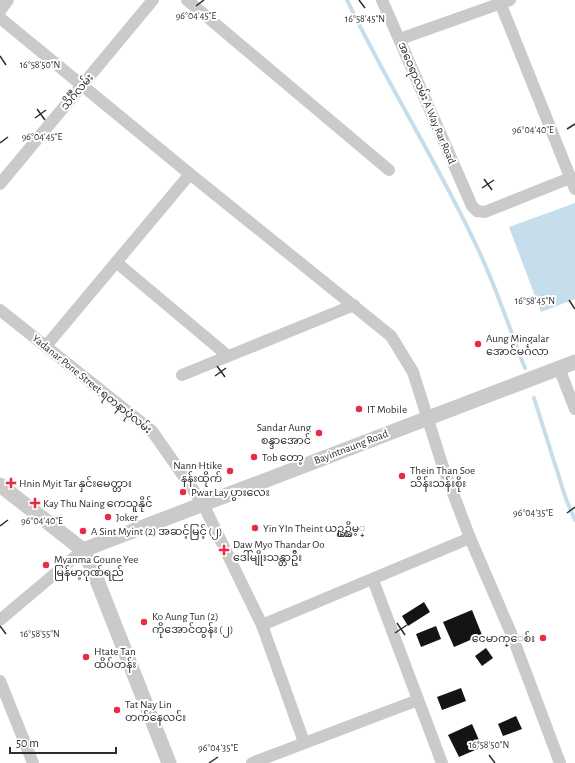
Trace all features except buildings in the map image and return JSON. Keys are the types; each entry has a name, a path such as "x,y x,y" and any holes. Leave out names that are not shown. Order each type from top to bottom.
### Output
{"street":[{"path":"0,11 8,0"},
{"name":"သိင်္ဂီလမ်း","path":"0,184 153,0"},
{"path":"187,0 389,170"},
{"name":"အဝေရာလမ်း A Way Rar Road","path":"382,0 472,206 477,211 485,212 573,184"},
{"path":"400,39 503,1 573,184"},
{"path":"0,18 391,336 413,372 426,417 470,538 511,633 560,763"},
{"path":"46,346 190,174"},
{"path":"116,262 228,356"},
{"path":"182,375 354,305"},
{"name":"Yadanar Pone Street ရတနာပုံလမ်း","path":"0,310 152,431 203,504 262,625 304,742"},
{"name":"Bayintnaung Road","path":"83,550 426,417 575,362"},
{"path":"559,368 575,409"},
{"path":"0,484 83,550 93,570 169,763"},
{"path":"262,625 373,580 470,538"},
{"path":"0,620 83,550"},
{"path":"373,580 442,763"},
{"path":"0,681 33,763"},
{"path":"252,763 418,700"}],"water":[{"path":"575,203 575,299 541,312 509,227"}],"waterway":[{"path":"347,0 362,31 446,185 477,247 525,368"},
{"path":"534,398 566,499 575,520"}],"place":[{"name":"Aung Mingalar အောင်မင်္ဂလာ","path":"478,344"},
{"name":"IT Mobile","path":"359,409"},
{"name":"Sandar Aung စန္ဒာအောင်","path":"319,433"},
{"name":"Tob တော့","path":"254,457"},
{"name":"Nann Htike နန်းထိုက်","path":"230,471"},
{"name":"Thein Than Soe သိန်းသန်းစိုး","path":"402,476"},
{"name":"Hnin Myit Tar နှင်းမေတ္တား","path":"11,483"},
{"name":"Pwar Lay ပွားလေး","path":"183,492"},
{"name":"Kay Thu Naing ကေသူနိုင်","path":"35,503"},
{"name":"Joker","path":"108,517"},
{"name":"Yin YIn Theint ယဥ္ယဥ္သိမ့္","path":"255,528"},
{"name":"A Sint Myint (2) အဆင့်မြင့် (၂)","path":"83,531"},
{"name":"Daw Myo Thandar Oo ဒေါ်မျိုးသန္တာဦး","path":"224,550"},
{"name":"Myanma Goune Yee မြန်မာ့ဂုဏ်ရည်","path":"46,565"},
{"name":"Ko Aung Tun (2) ကိုအောင်ထွန်း (၂)","path":"144,622"},
{"name":"ငေမာက္ေစ်း","path":"543,638"},
{"name":"Htate Tan ထိပ်တန်း","path":"86,657"},
{"name":"Tat Nay Lin တက်နေလင်း","path":"117,710"}]}
